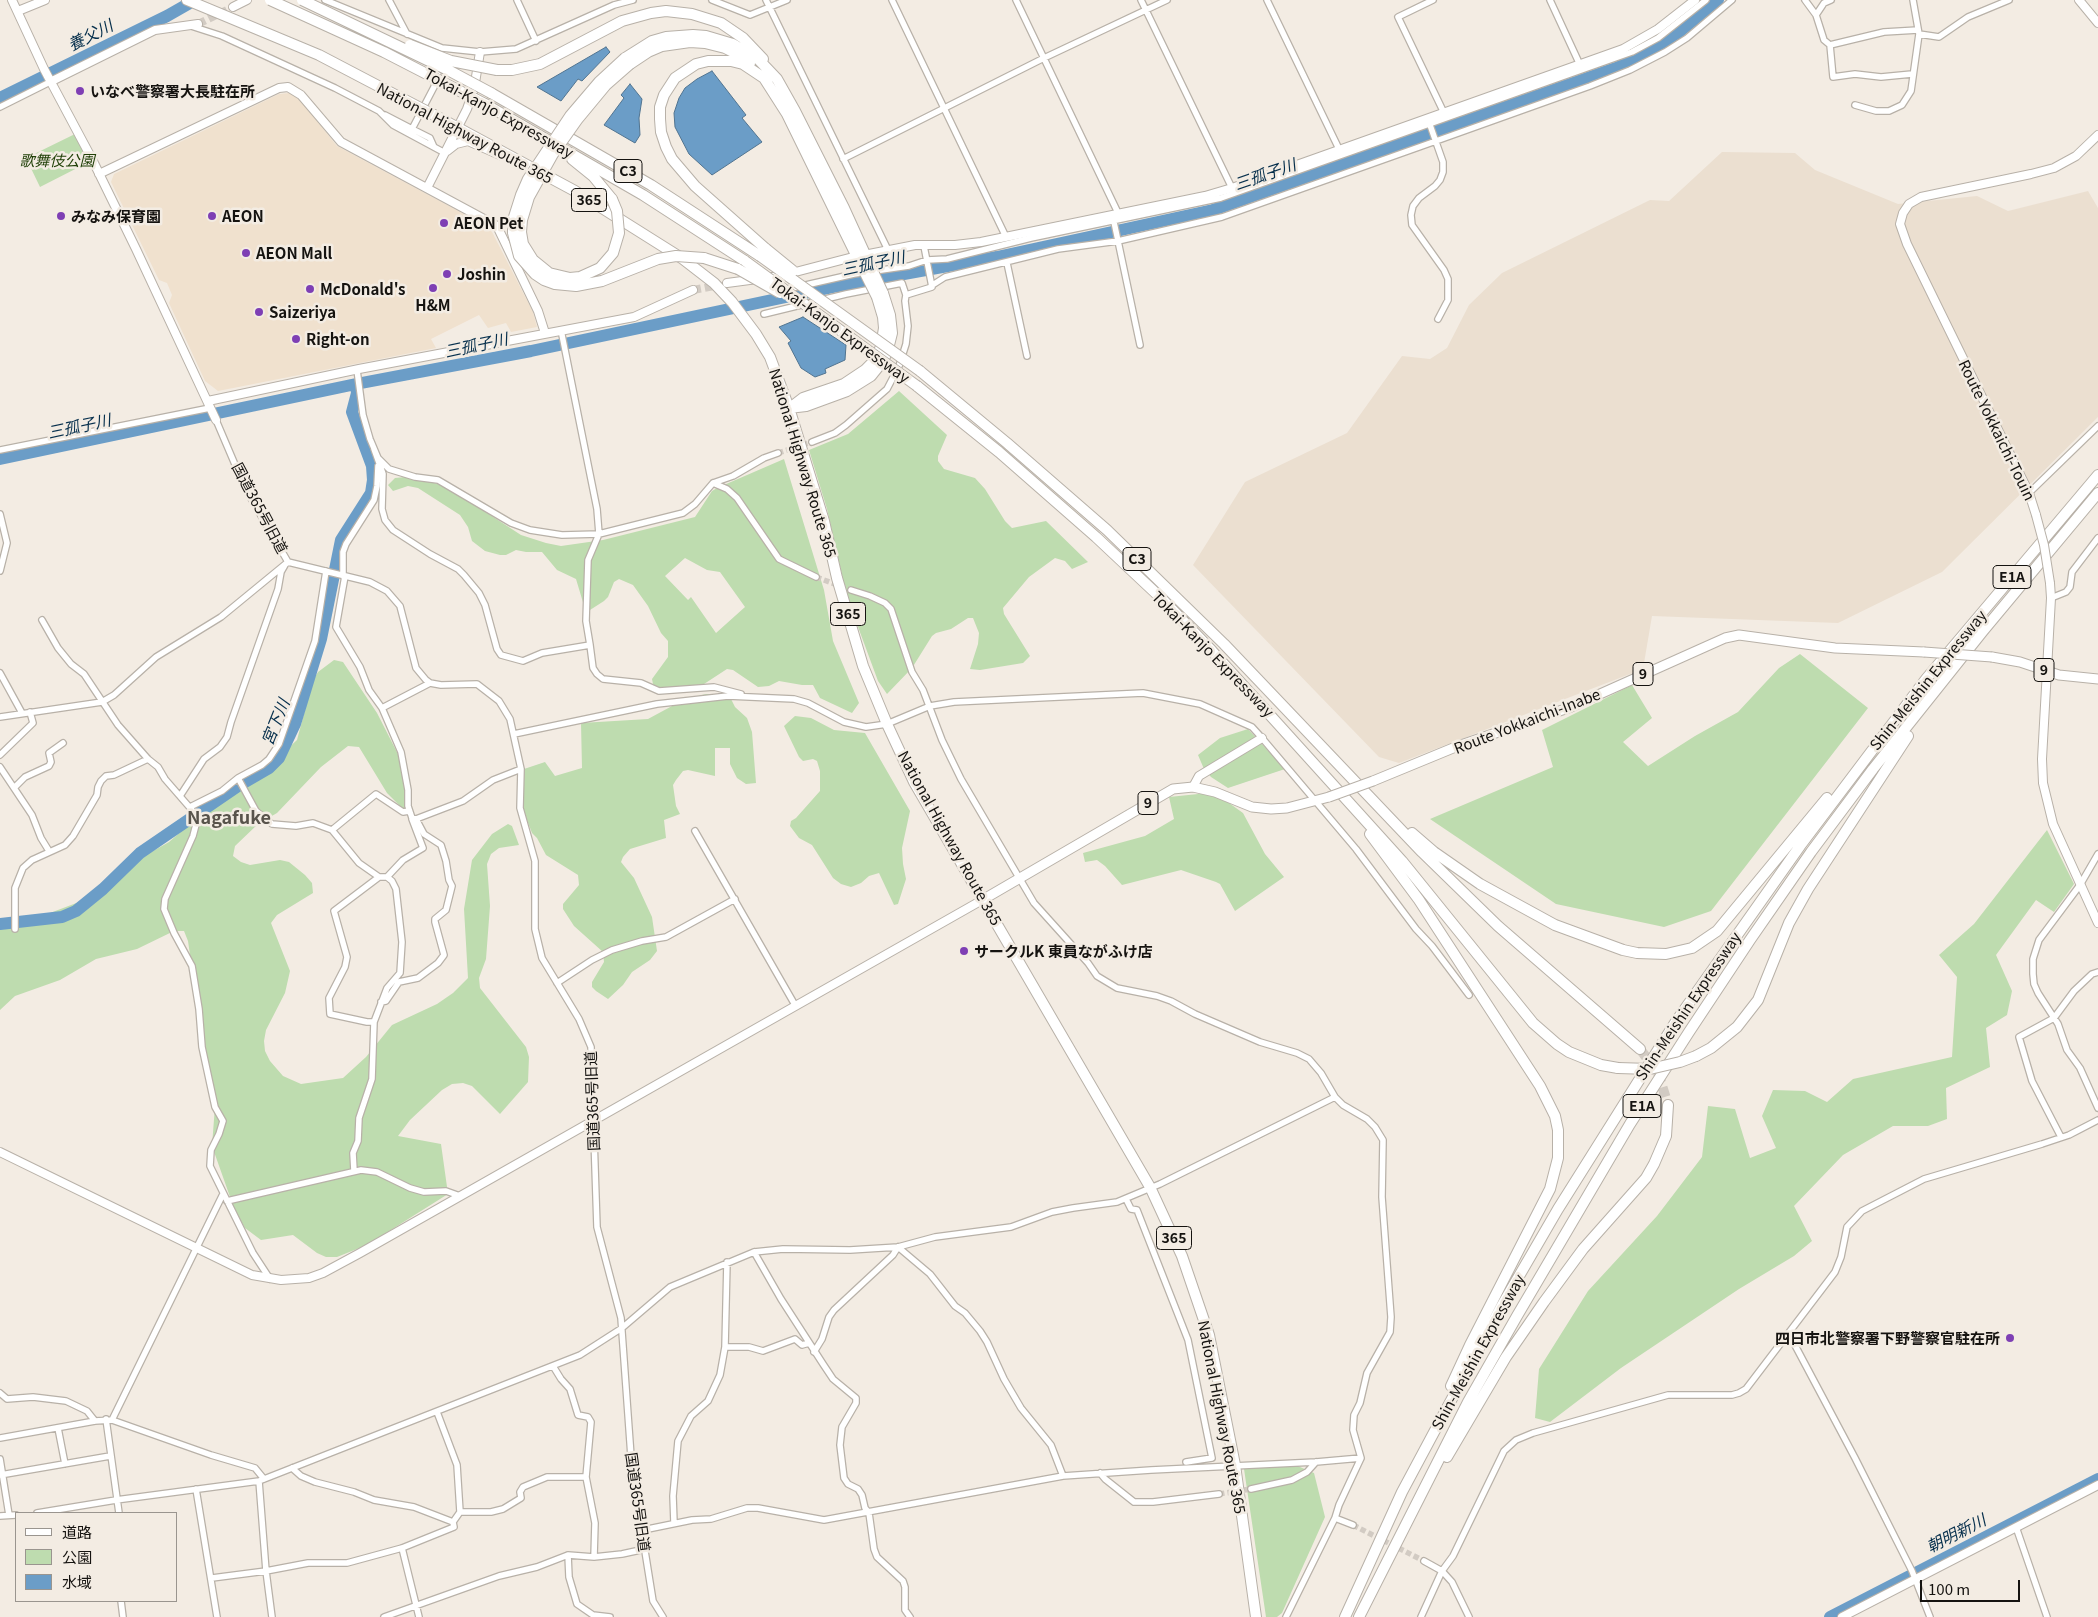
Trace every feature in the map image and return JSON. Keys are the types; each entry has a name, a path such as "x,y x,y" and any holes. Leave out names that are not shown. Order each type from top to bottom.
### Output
{"highway":[{"name":"National Highway Route 365","path":"187,0 308,50 459,127 519,160 575,192 683,259 714,283 743,316 770,357 789,408 824,520 837,578 863,666 914,782 984,899 1150,1188 1182,1256 1209,1335 1235,1466 1256,1617"},
{"name":"Tokai-Kanjo Expressway","path":"270,0 343,32 424,72 643,195 745,261 864,345 999,452 1096,537 1219,658 1326,775"},
{"name":"Tokai-Kanjo Expressway","path":"302,0 448,70 491,93 651,185 763,253 920,371 1007,443 1107,530 1224,644 1338,765"},
{"path":"302,0 451,61 497,70 512,70 540,64 622,21 636,16 666,11 706,18 733,30 752,45 777,79 815,150 866,266"},
{"path":"777,79 758,59 747,51 722,40 706,36 680,35 652,41 599,82 570,116 528,179 513,220 513,233 519,256 530,269 544,280 555,284 576,286 602,281 658,259 676,256 704,258 738,269 788,297 864,345"},
{"path":"484,105 583,167 604,187 612,199 617,211 619,233 613,253 600,268 580,277 560,277 540,268 527,252 521,232 525,208 535,184 577,120 627,61 662,46 676,42 705,43 735,53 746,60 764,78 787,114 890,315 892,333 887,353 880,366 871,376 847,391 806,406 789,408"},
{"path":"763,253 683,174 672,159 661,132 660,107 675,78 696,64 708,61 731,61 742,64 764,78"},
{"name":"Shin-Meishin Expressway","path":"1345,1617 1402,1492 1501,1307 1623,1103 1740,930 1805,839 1926,679 2098,475"},
{"name":"Shin-Meishin Expressway","path":"1360,1617 1468,1402 1569,1226 1630,1124 1745,948 1811,852 1873,769 1983,631 2098,493"},
{"path":"1326,775 1402,861 1533,1023 1569,1052 1601,1065 1636,1070 1657,1068 1696,1056 1724,1038 1748,1014 1758,1000 1789,923 1808,889 1903,742 1983,631"},
{"path":"1338,765 1434,852 1504,898 1556,925 1583,936 1638,953 1666,954 1679,952 1704,941 1728,919 1926,679"},
{"path":"1338,765 1422,852 1498,926 1640,1049"},
{"path":"1326,775 1408,885 1540,1086 1555,1116 1558,1130 1558,1158 1550,1189 1470,1345 1402,1492"},
{"path":"1372,1590 1456,1442 1515,1344 1583,1249 1646,1178 1666,1136 1668,1105"}],"main road":[{"name":"Route Yokkaichi-Inabe","path":"984,899 1173,789 1193,788 1216,792 1252,807 1272,809 1287,808 1317,801 1373,781 1458,746 1571,707 1725,638 1739,635 1835,648 1992,657 2020,662 2059,675 2098,679"}],"street":[{"path":"12,0 18,11 45,0"},
{"path":"233,7 247,0"},
{"path":"326,0 442,48 480,52 516,49 614,6 634,0"},
{"path":"389,0 406,34"},
{"path":"517,0 536,41"},
{"path":"712,0 750,15 787,0"},
{"path":"766,0 888,250 894,268"},
{"path":"892,0 1006,237"},
{"path":"1016,0 1120,217"},
{"path":"1141,0 1232,188"},
{"path":"843,159 1044,58 1167,0"},
{"path":"1267,0 1339,149"},
{"path":"1433,0 1398,17 1445,115"},
{"path":"1550,0 1582,67"},
{"path":"1582,67 1623,49 1658,29 1695,0"},
{"path":"782,291 854,274 947,259 1031,238 1114,222 1120,217 1232,188 1339,149 1632,52 1658,38 1706,0"},
{"path":"906,294 945,277 1058,249 1118,241 1222,217 1436,141 1630,70 1687,38 1732,0"},
{"path":"1805,0 1816,14 1824,40 1830,45 1833,76 1855,74 1881,77 1912,74"},
{"path":"1816,14 1824,3 1831,0"},
{"path":"1855,105 1889,111 1902,105 1911,91 1918,32 1913,0"},
{"path":"1830,45 1884,32 1913,29 1939,37 1968,17 2009,0"},
{"path":"2079,0 2098,23"},
{"name":"国道365号旧道","path":"18,11 44,69 99,174 209,405 245,488 288,562 342,575 377,585 387,590 402,612 416,668 423,677 430,683 446,685 474,683 482,686 504,707 510,719 521,769 520,808 535,861 534,929 542,958 579,1019 591,1047 594,1120 594,1195 597,1227 602,1250 617,1297 622,1328 632,1470 643,1530 652,1601 663,1617"},
{"path":"0,107 50,80 155,30 195,25 335,88 430,138 434,148"},
{"path":"412,129 434,87 442,48"},
{"path":"427,188 459,127 474,89 480,52"},
{"path":"99,174 279,88 288,87 301,95 341,142 497,226 538,311 545,333"},
{"path":"379,112 393,125 445,154"},
{"path":"869,254 915,246 955,245 1006,237 1221,198 1430,125 1445,115"},
{"path":"1430,125 1443,162 1443,172 1440,180 1419,198 1413,206 1410,215 1412,225 1444,270 1448,279 1448,300 1441,308 1438,319"},
{"name":"Route Yokkaichi-Touin","path":"2098,135 2076,156 2054,168 1921,197 1909,204 1903,213 1900,224 1907,244 2029,493 2036,515 2044,545 2051,598 2042,759 2043,783 2052,824 2098,923"},
{"path":"445,154 456,144 468,141 500,156 519,160"},
{"path":"1114,222 1140,345"},
{"path":"924,246 931,283"},
{"path":"727,283 780,276 853,257"},
{"path":"1007,263 1027,356"},
{"path":"764,314 846,294 902,283 906,294 904,301 908,326 906,344 899,366 887,389 846,425 812,442"},
{"path":"0,450 545,333 634,317 692,290"},
{"path":"561,330 598,509 599,534 588,560 586,621 593,668 603,679 642,683 659,691 714,687 732,690 757,698 794,699 808,703 844,722 866,727 887,724 930,706 954,702 1143,693 1200,704 1252,727 1317,801 1469,995"},
{"path":"358,373 363,415 383,474 382,509 385,520 393,530 430,554 458,569 469,580 486,605 496,649 501,655 523,661 542,652 590,645"},
{"path":"2029,493 2098,426"},
{"path":"374,449 383,464 390,469 415,477 438,480 511,523 537,531 562,535 599,534 683,513 695,504 713,483 733,476 764,458 778,453"},
{"path":"374,449 378,470 376,493 372,504 346,544 343,552 336,627 360,667 369,690 382,708 401,752 409,811 424,834 441,844 452,886 446,910 435,920 444,955 438,963 418,978 399,982 386,1001 381,1002"},
{"path":"713,483 727,489 737,498 778,559 816,577"},
{"path":"0,514 7,546 0,571"},
{"path":"2051,598 2066,592 2070,587 2072,572 2098,538"},
{"path":"0,556 7,546"},
{"path":"0,717 102,702 114,695 156,657 221,617 288,562"},
{"path":"180,796 204,759 220,747 227,737 278,589 281,572 288,562"},
{"path":"192,809 240,782 269,759 279,744 315,641 327,571"},
{"path":"851,590 885,603 891,609 912,672 930,706 942,740 961,779 1034,903 1088,963 1097,976 1117,988 1171,1000 1194,1014 1260,1042 1297,1053 1308,1059 1321,1073 1335,1097 1343,1105 1367,1119 1375,1127 1382,1140 1382,1197 1392,1317 1390,1332 1367,1373 1360,1403 1354,1415 1353,1430 1362,1458 1339,1505 1335,1518 1286,1617"},
{"path":"42,620 58,648 71,664 84,674 118,725 148,759 158,766 165,779 198,818 193,836 164,904 166,916 188,956 194,974 202,1047 215,1107 223,1121 209,1160 223,1194 253,1253 270,1280"},
{"path":"0,673 22,713"},
{"path":"382,708 430,683"},
{"path":"514,734 657,704 697,698 746,695"},
{"path":"0,755 33,723 30,712"},
{"path":"1193,788 1199,776 1262,738"},
{"path":"14,788 25,777 49,766 51,762 49,753 63,744"},
{"path":"15,929 14,888 20,872 32,860 65,844 97,796 101,780 106,776 123,771 148,759"},
{"path":"0,767 32,815 41,838 49,851"},
{"path":"414,818 463,801 493,780 521,769"},
{"path":"240,782 256,811 272,824 296,826 313,823 332,830 359,863 379,877 387,877 403,860 423,848 414,818"},
{"path":"332,830 376,794 403,812 409,811"},
{"path":"695,831 795,1005"},
{"path":"2098,854 2080,885 2043,935 2033,959 2034,984 2054,1018 2067,1050 2080,1068 2098,1108"},
{"path":"374,1022 330,1014 329,998 345,967 347,957 334,911 379,877"},
{"path":"354,1171 353,1153 358,1141 359,1118 372,1079 374,1022 387,988 400,973 402,942 396,889 387,877"},
{"path":"557,982 612,950 642,941 666,937 735,899"},
{"path":"0,1152 237,1268 270,1280 295,1280 323,1273 984,899"},
{"path":"2061,1137 2032,1081 2019,1036 2054,1018 2074,991 2092,974 2098,972"},
{"path":"43,1512 262,1480 590,1351 622,1328 670,1287 754,1252 792,1249 850,1250 898,1247 935,1237 1011,1227 1052,1212 1117,1202 1253,1139 1335,1097"},
{"path":"1421,1617 1442,1570 1453,1556 1504,1451 1516,1440 1533,1433 1668,1395 1739,1394 1746,1389 1835,1272 1841,1257 1847,1227 1862,1211 1924,1179 1998,1158 2061,1137 2098,1120"},
{"path":"227,1201 354,1171 372,1170 410,1188 424,1192 446,1191 460,1196"},
{"path":"119,1512 110,1456 109,1420 223,1194"},
{"path":"1126,1199 1131,1209 1137,1210 1188,1340 1212,1458 1186,1462"},
{"path":"814,1352 822,1339 829,1317 834,1310 893,1255 898,1247"},
{"path":"898,1247 930,1274 955,1306 966,1313 980,1331 1021,1408 1051,1445 1062,1476"},
{"path":"754,1252 814,1352 833,1379 856,1398 856,1404 842,1427 840,1445 842,1471 848,1484 858,1489 862,1495 865,1508 869,1512 874,1549 877,1557 903,1581 905,1587 905,1610 910,1617"},
{"path":"674,1523 673,1496 678,1441 691,1416 708,1401 715,1388 725,1347 727,1262"},
{"path":"1789,1334 1914,1575 1930,1617"},
{"path":"725,1347 749,1347 763,1351 795,1339 802,1345 809,1343"},
{"path":"553,1366 570,1389 578,1415 588,1418 591,1422 586,1477 594,1523 594,1557"},
{"path":"0,1393 7,1399 33,1396 66,1400 87,1412 95,1421"},
{"path":"212,1578 308,1563 347,1564 402,1548 454,1527 453,1522 460,1512 457,1465 437,1412"},
{"path":"0,1438 109,1420 254,1468 262,1480 266,1571 272,1617"},
{"path":"58,1428 65,1464"},
{"path":"1,1475 110,1456"},
{"path":"643,1530 674,1523 711,1519 746,1508 758,1508 824,1520 1062,1476 1100,1472 1316,1462 1362,1458"},
{"path":"0,1459 1,1475 9,1515"},
{"path":"1251,1489 1292,1480 1307,1472 1316,1462"},
{"path":"292,1468 301,1476 315,1482 354,1492 374,1500 414,1507 453,1522"},
{"path":"1100,1472 1105,1479 1134,1502 1153,1502 1219,1494"},
{"path":"460,1512 491,1512 503,1509 521,1498 520,1492 523,1487 547,1477 586,1477"},
{"path":"1842,1617 1914,1575 2016,1527 2098,1485"},
{"path":"196,1489 217,1617"},
{"path":"0,1516 15,1515"},
{"path":"1335,1518 1353,1526"},
{"path":"2016,1527 2047,1617"},
{"path":"402,1548 419,1617"},
{"path":"384,1617 499,1576 537,1568 568,1555 594,1557 645,1549"},
{"path":"568,1555 569,1577 577,1604 593,1615 610,1617"},
{"path":"1424,1561 1442,1570 1452,1582 1469,1617"},
{"path":"120,1602 123,1617"}],"shaded area":[{"path":"289,93 296,95 337,146 490,228 533,312 537,327 511,332 506,323 488,328 479,315 431,339 436,348 218,391 205,381 169,303 172,295 167,283 159,280 111,182 114,174 279,94"},
{"path":"1722,152 1795,153 1815,170 1898,204 1977,196 2008,211 2088,191 2098,208 2098,417 1942,572 1838,623 1652,616 1643,669 1399,763 1379,757 1193,565 1245,482 1347,433 1402,356 1430,359 1447,348 1469,305 1502,273 1650,200 1669,201"}],"green space":[{"name":"歌舞伎公園","path":"75,134 89,162 40,187 26,158"},
{"path":"899,391 947,435 938,456 938,461 944,469 975,478 1012,528 1046,521 1088,562 1072,569 1065,561 1055,558 1029,577 1003,608 1004,614 1030,656 1023,663 980,670 970,669 978,644 979,633 973,618 968,618 951,629 932,636 912,668 887,694 878,681 847,597 827,509 809,450 848,434"},
{"path":"784,459 824,590 833,641 859,703 852,713 820,698 813,685 779,681 769,686 758,687 733,670 727,669 704,684 688,691 667,691 657,687 653,684 652,679 668,657 668,641 661,633 648,606 633,585 619,579 614,582 608,597 604,601 590,610 585,609 576,579 557,570 542,552 516,550 506,555 500,555 485,551 472,541 468,527 460,515 418,488 408,486 393,491 388,485 395,478 415,477 447,487 521,535 561,546 603,540 695,517 712,491","holes":["685,558 707,570 720,572 745,607 716,633 691,597 688,600 665,576"]},
{"path":"1800,654 1868,708 1711,911 1664,927 1556,904 1430,819 1553,767 1542,730 1632,685 1652,718 1623,742 1648,766 1695,736 1738,712 1779,668"},
{"path":"334,660 343,662 377,713 400,758 408,802 405,811 387,793 359,747 348,746 321,767 277,813 258,824 235,846 233,856 241,862 250,865 280,860 289,862 312,883 313,893 277,915 271,923 290,971 285,993 266,1030 265,1051 270,1061 283,1076 301,1084 343,1078 366,1057 392,1025 437,1004 453,993 468,978 464,909 472,860 492,834 508,824 512,826 519,845 499,848 491,854 487,864 490,906 486,959 479,978 480,988 526,1047 529,1057 528,1082 500,1114 472,1086 463,1083 452,1084 442,1090 410,1120 398,1136 441,1144 448,1194 367,1245 337,1257 326,1257 317,1253 293,1235 261,1240 245,1228 235,1211 212,1146 215,1106 209,1087 188,941 184,931 174,931 137,949 96,959 60,980 15,996 0,1010 0,923 50,913 79,902 102,890 130,864 169,842 222,796 250,784 297,740 313,680 318,672"},
{"path":"706,694 716,694 731,699 735,707 747,718 752,732 756,783 746,784 737,778 730,764 730,748 715,748 715,776 688,770 683,771 673,785 676,806 680,814 664,820 666,838 630,849 623,857 621,862 634,878 652,917 657,951 650,960 632,972 623,985 608,999 592,987 592,982 604,962 603,952 574,926 563,909 563,904 579,885 578,875 546,855 537,838 532,833 520,802 521,770 545,762 555,776 582,768 581,723 648,719 685,699"},
{"path":"795,716 811,718 834,730 865,733 910,811 902,848 906,879 898,904 894,905 879,873 869,876 861,883 851,887 841,884 833,878 812,845 799,838 790,826 791,821 796,818 820,791 820,771 817,761 813,759 803,761 799,757 784,726"},
{"path":"1248,729 1285,769 1228,788 1211,777 1204,769 1198,755 1220,738"},
{"path":"1208,793 1222,798 1243,813 1265,854 1284,877 1235,911 1220,884 1181,870 1122,885 1097,860 1085,862 1083,853 1145,836 1174,819 1169,797"},
{"path":"2047,830 2074,884 2054,912 2036,900 1996,955 2012,991 2007,1015 1986,1028 1990,1067 1946,1088 1947,1119 1928,1126 1893,1126 1843,1155 1794,1206 1812,1241 1794,1256 1739,1289 1621,1368 1550,1422 1535,1418 1539,1369 1588,1291 1657,1216 1702,1157 1708,1106 1735,1109 1750,1158 1776,1148 1762,1116 1773,1090 1805,1091 1827,1102 1853,1079 1952,1057 1957,977 1939,955 1974,924"},
{"path":"1293,1464 1314,1473 1325,1517 1282,1613 1277,1617 1266,1617 1244,1469"}],"water":[{"path":"606,47 610,52 582,81 578,79 561,101 537,87"},
{"path":"712,71 746,115 742,118 762,142 712,175 689,154 675,127 674,113 685,88"},
{"path":"630,84 642,99 639,118 640,135 635,143 604,125 624,98 621,95"},
{"path":"803,317 846,345 845,360 825,369 826,373 815,377 801,368 788,343 791,341 779,327"}],"waterway":[{"name":"養父川","path":"0,98 167,16 195,0"},
{"name":"三孤子川","path":"0,459 356,384 531,351 838,286 997,257 1213,210 1616,68 1666,43 1718,0"},
{"name":"宮下川","path":"0,924 62,917 76,911 103,889 140,853 238,786 269,768 279,758 295,724 321,639 341,540 371,493 373,480 372,466 352,412 357,393 356,384"},
{"name":"朝明新川","path":"1830,1617 2098,1479"}],"tunnel":[{"path":"198,24 233,7"},
{"path":"693,290 720,285"},
{"path":"778,453 812,442"},
{"path":"816,577 851,590"},
{"path":"1640,1049 1658,1073 1668,1105"},
{"path":"1219,1494 1251,1489"},
{"path":"1353,1525 1424,1561"}],"place":[{"name":"いなべ警察署大長駐在所","path":"80,91"},
{"name":"みなみ保育園","path":"61,216"},
{"name":"AEON","path":"212,216"},
{"name":"AEON Pet","path":"444,223"},
{"name":"AEON Mall","path":"246,253"},
{"name":"Joshin","path":"447,274"},
{"name":"H&M","path":"433,288"},
{"name":"McDonald's","path":"310,289"},
{"name":"Saizeriya","path":"259,312"},
{"name":"Right-on","path":"296,339"},
{"name":"サークルK 東員ながふけ店","path":"964,951"},
{"name":"四日市北警察署下野警察官駐在所","path":"2010,1338"}],"district":[{"name":"Nagafuke","path":"229,817"}]}
